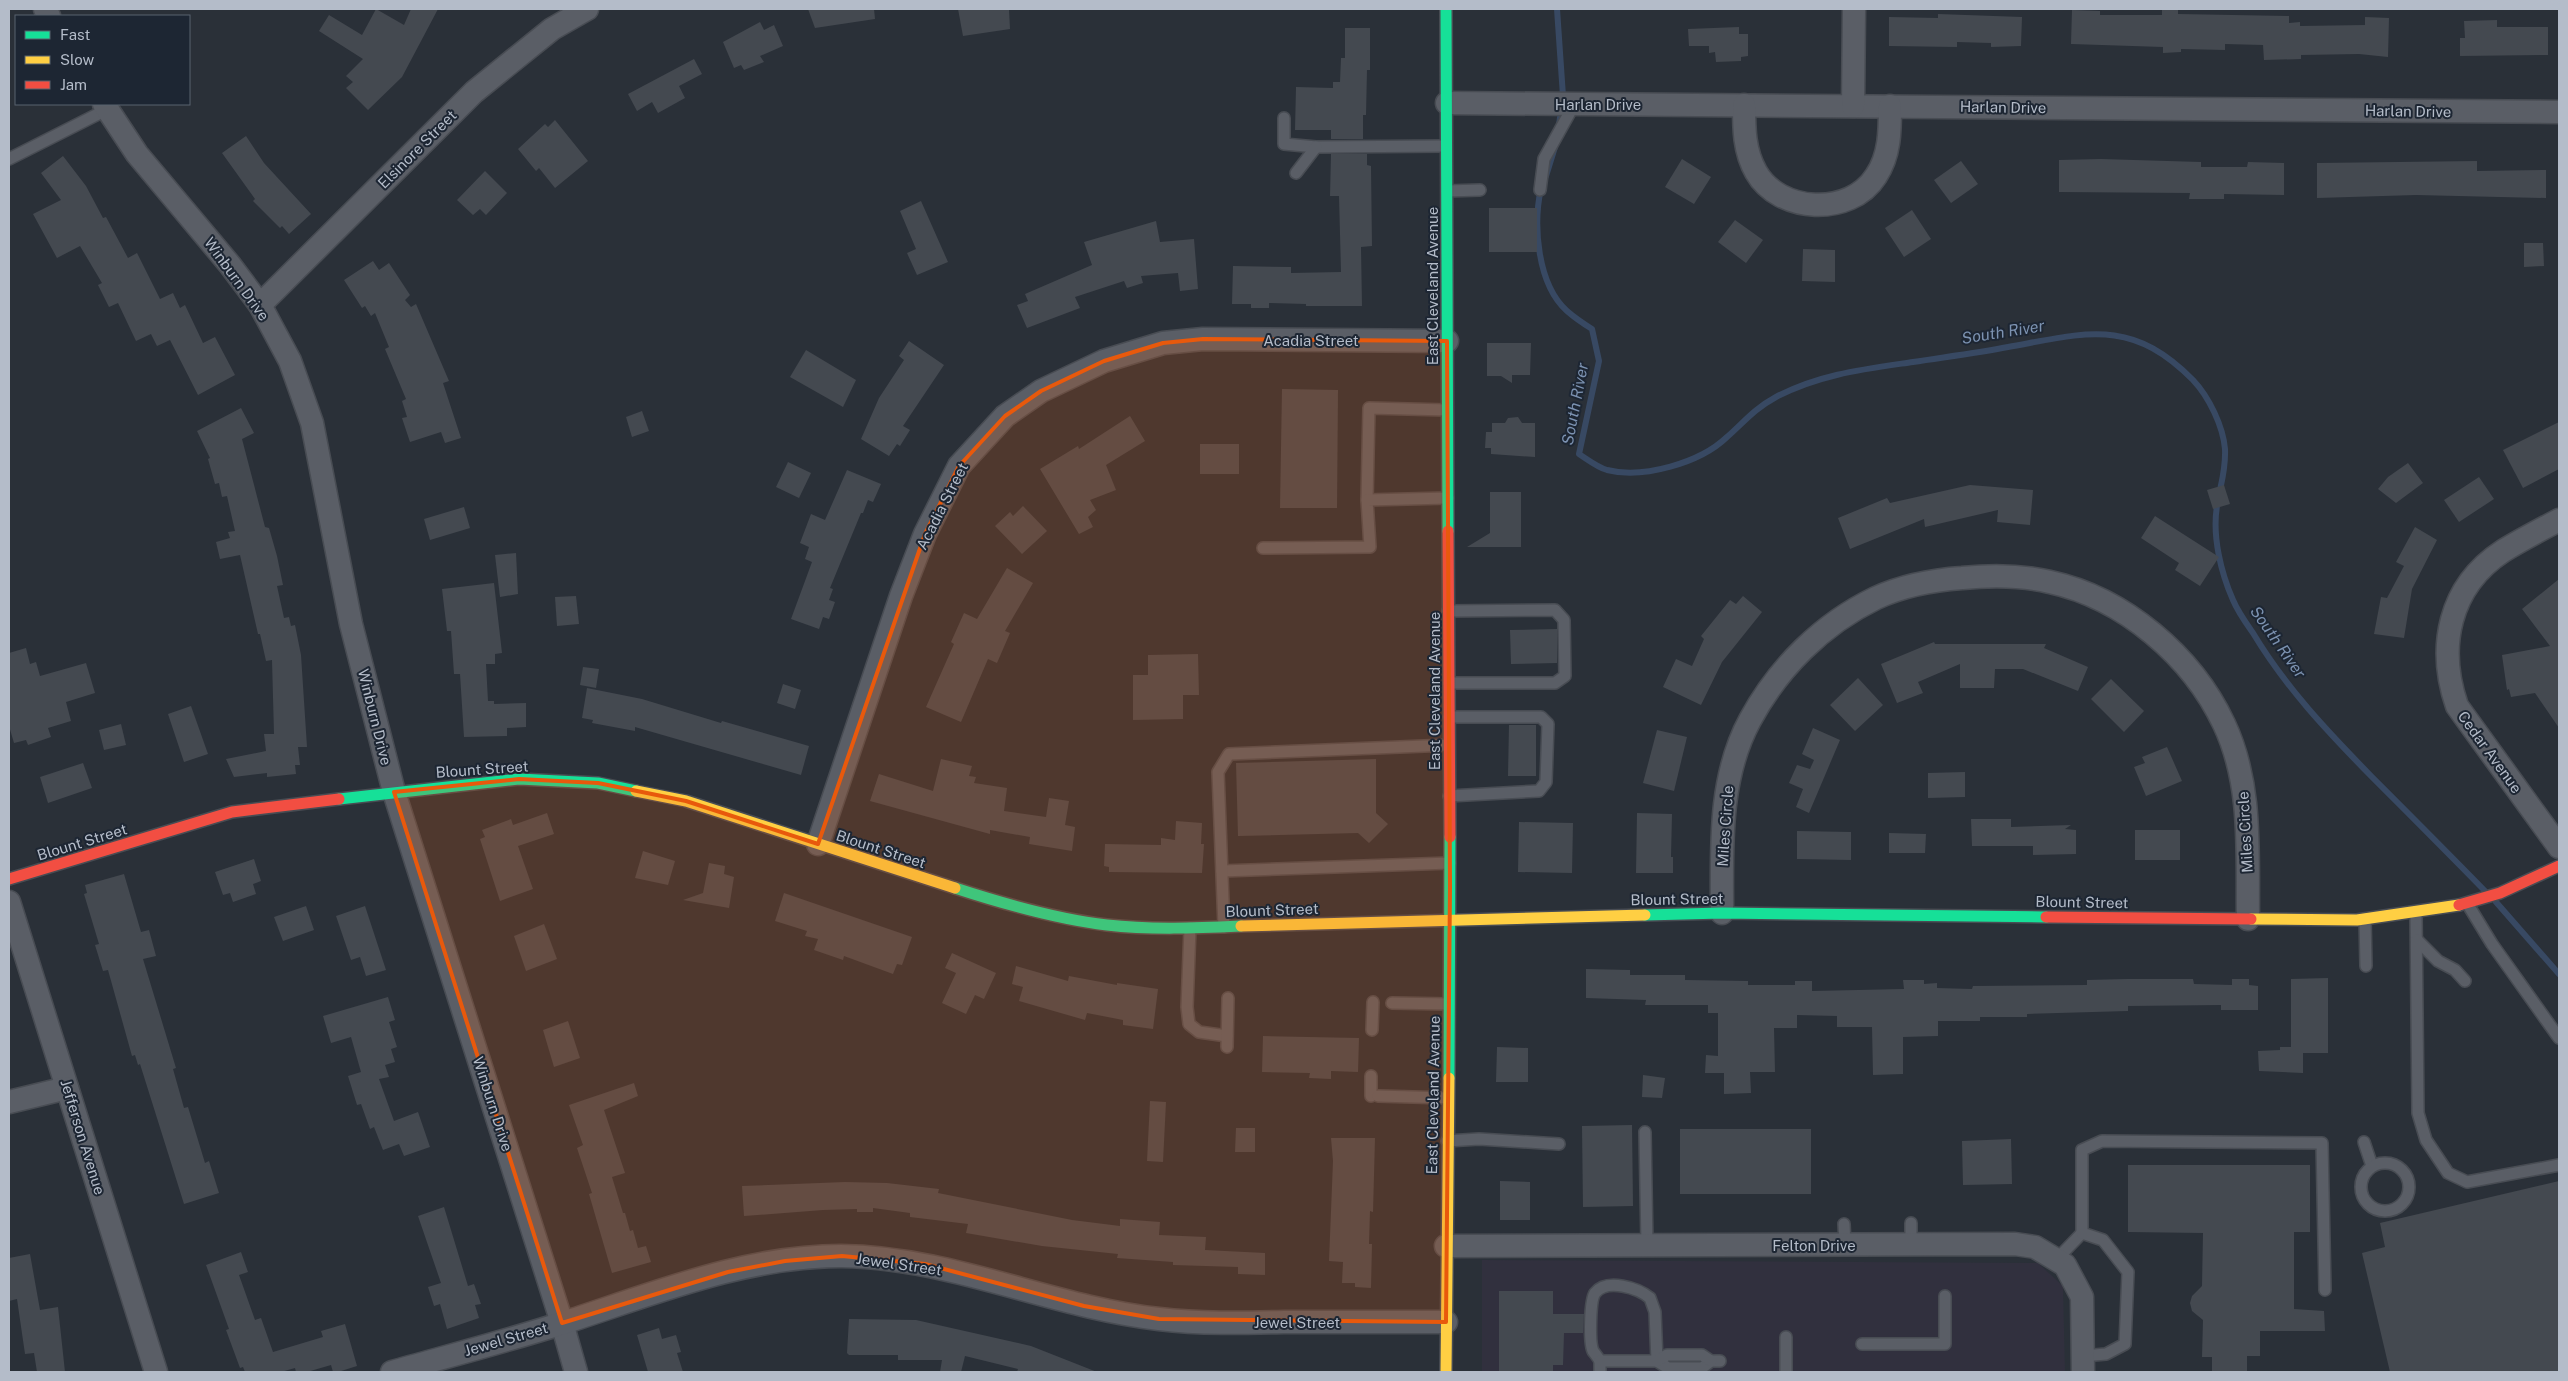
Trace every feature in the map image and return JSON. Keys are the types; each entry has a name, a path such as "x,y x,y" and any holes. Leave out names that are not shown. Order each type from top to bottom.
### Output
{"street":[{"name":"Elsinore Street","path":"260,305 474,92 551,19 587,9"},
{"name":"East Cleveland Avenue","path":"1446,9 1450,863 1446,1372"},
{"path":"1853,106 1854,9"},
{"name":"Harlan Drive","path":"1447,102 2559,112"},
{"path":"1744,105 1744,133 1756,172 1765,184 1781,197 1810,205 1831,203 1849,197 1865,188 1875,178 1884,161 1888,147 1890,106"},
{"name":"Winburn Drive","path":"106,106 137,154 230,265 260,305 290,361 312,423 351,624 394,792 576,1372"},
{"name":"Acadia Street","path":"818,844 901,596 925,534 959,466 1005,416 1042,391 1095,366 1162,343 1203,340 1447,340"},
{"name":"Cedar Avenue","path":"2559,520 2501,552 2474,576 2456,605 2449,627 2446,657 2449,682 2457,706 2559,847"},
{"name":"Miles Circle","path":"1722,913 1722,826 1729,776 1749,721 1780,672 1826,628 1876,598 1932,580 1995,575 2051,582 2108,603 2159,637 2198,679 2225,725 2242,780 2247,819 2248,919"},
{"name":"Blount Street","path":"9,879 232,812 394,792 519,780 598,782 686,801 1011,906 1107,925 1190,928 1450,919 1722,913 2365,919 2416,914 2500,893 2559,866"},
{"name":"Jefferson Avenue","path":"9,902 156,1372"},
{"path":"9,1102 67,1088"},
{"name":"Felton Drive","path":"1446,1246 1647,1245 1844,1234 1911,1234 2035,1247 2065,1266 2082,1297 2083,1364"},
{"name":"Jewel Street","path":"392,1372 562,1323 647,1294 728,1272 785,1261 842,1256 924,1264 1084,1306 1159,1319 1229,1323 1446,1322"}],"lane":[{"path":"1540,190 1544,159 1575,103"},
{"path":"9,159 106,106"},
{"path":"1284,118 1284,144 1316,147 1447,146"},
{"path":"1296,172 1316,147"},
{"path":"1447,191 1480,190"},
{"path":"1263,548 1370,548 1367,500 1369,408 1447,410"},
{"path":"1367,500 1448,498"},
{"path":"1448,611 1555,610 1564,620 1565,667 1565,676 1555,683 1449,683"},
{"path":"1449,717 1541,717 1548,724 1546,782 1540,790 1449,796"},
{"path":"1224,927 1218,772 1229,754 1449,745"},
{"path":"1222,872 1450,863"},
{"path":"2466,902 2492,944 2559,1038"},
{"path":"2416,914 2418,1113 2426,1140 2448,1173 2467,1182 2559,1164"},
{"path":"2365,919 2366,966"},
{"path":"1190,928 1187,1007 1189,1024 1199,1032 1227,1041 1228,998"},
{"path":"2416,940 2438,961 2455,970 2465,981"},
{"path":"1372,1030 1373,1002"},
{"path":"1392,1002 1449,1004"},
{"path":"1371,1076 1374,1096 1448,1098"},
{"path":"1645,1132 1647,1245"},
{"path":"1447,1141 1479,1139 1559,1144"},
{"path":"2056,1260 2082,1233 2082,1150 2102,1142 2322,1143 2325,1290"},
{"path":"2364,1142 2372,1166"},
{"path":"2389,1163 2403,1171 2408,1178 2408,1195 2397,1208 2381,1211 2366,1203 2362,1196 2362,1179 2372,1166 2389,1163"},
{"path":"2082,1233 2103,1240 2128,1272 2125,1344 2083,1364"},
{"path":"1657,1361 1656,1312 1650,1298 1630,1287 1612,1286 1600,1289 1594,1294 1591,1306 1593,1351 1600,1366 1657,1361 1667,1356 1702,1355 1716,1361"},
{"path":"1862,1344 1945,1344 1945,1296"},
{"path":"1786,1337 1786,1372"}],"highlighted area":[{"path":"1203,339 1447,341 1450,887 1446,1322 1159,1319 1084,1306 925,1264 842,1256 785,1261 728,1272 562,1323 394,792 519,779 598,783 686,801 818,844 925,534 959,466 1005,416 1041,391 1104,361 1163,343"}],"shaded area":[{"path":"1482,1260 2038,1263 2063,1286 2065,1372 1482,1372"}],"building":[{"path":"376,9 404,25 411,9 438,9 402,77 368,110 346,88 353,82 346,76 363,59 319,31 329,15 362,35"},
{"path":"808,9 874,9 875,19 815,28"},
{"path":"958,9 1009,9 1010,29 963,36"},
{"path":"2162,9 2178,9 2178,14 2289,16 2289,23 2300,22 2300,26 2365,25 2365,17 2389,18 2388,57 2359,54 2301,55 2301,59 2264,60 2263,45 2225,44 2225,50 2181,49 2181,52 2163,53 2163,47 2071,44 2072,10 2100,11 2100,15 2162,15"},
{"path":"1938,14 2022,17 2021,46 1991,47 1991,43 1957,42 1957,47 1889,46 1889,17 1938,18"},
{"path":"2497,20 2497,27 2548,27 2548,55 2460,56 2460,38 2465,38 2464,21"},
{"path":"760,22 764,30 774,25 783,46 760,56 764,62 744,70 741,65 734,68 723,42"},
{"path":"1739,27 1739,34 1748,34 1748,56 1741,57 1741,61 1716,62 1715,52 1709,53 1709,46 1689,46 1688,29"},
{"path":"1345,28 1370,28 1370,70 1367,70 1366,115 1363,115 1363,139 1331,139 1331,130 1295,130 1296,87 1333,88 1333,82 1340,82 1341,58 1345,58"},
{"path":"694,59 702,74 679,86 685,98 658,113 652,102 637,111 628,94"},
{"path":"555,120 588,161 555,188 539,168 536,171 518,149 545,124 548,127"},
{"path":"246,136 264,163 311,214 289,234 282,226 280,228 253,201 255,199 222,153"},
{"path":"1331,154 1367,154 1367,165 1371,166 1372,246 1361,247 1362,306 1306,306 1306,304 1269,303 1269,308 1251,308 1251,304 1232,304 1233,266 1291,267 1291,273 1341,272 1339,196 1330,196"},
{"path":"63,156 86,186 103,218 106,217 128,258 137,253 160,299 173,293 180,308 185,305 203,343 215,337 235,375 198,395 170,340 157,346 151,334 136,341 118,303 109,307 98,285 102,283 80,246 57,258 33,214 61,200 41,173"},
{"path":"1682,159 1711,177 1694,204 1665,187"},
{"path":"2101,159 2201,162 2201,167 2247,167 2248,162 2284,163 2284,195 2224,194 2224,199 2189,199 2190,193 2059,192 2059,160"},
{"path":"1961,161 1978,184 1951,203 1934,180"},
{"path":"2477,161 2477,171 2546,170 2546,198 2416,195 2317,198 2317,163"},
{"path":"485,171 507,193 486,215 480,209 473,215 457,200"},
{"path":"921,201 948,262 917,275 907,253 916,249 900,211"},
{"path":"1489,208 1537,208 1537,252 1489,252"},
{"path":"1912,210 1931,239 1904,257 1885,228"},
{"path":"1735,220 1763,240 1746,263 1718,242"},
{"path":"1156,221 1160,242 1194,239 1198,289 1180,291 1178,273 1141,276 1143,283 1127,288 1124,281 1075,297 1080,308 1027,328 1017,305 1028,301 1025,294 1092,265 1084,242"},
{"path":"2524,243 2543,243 2544,266 2524,267"},
{"path":"1803,249 1835,250 1835,282 1802,281"},
{"path":"373,261 379,270 389,263 410,295 405,300 411,307 416,304 449,381 443,383 461,438 445,443 441,432 410,442 402,418 407,417 402,401 406,399 385,349 389,347 375,313 371,316 365,306 362,308 344,280"},
{"path":"909,341 944,365 903,426 910,430 900,446 897,444 889,456 861,439 879,398 904,360 899,356"},
{"path":"1487,343 1531,343 1530,375 1512,375 1512,383 1501,376 1487,376"},
{"path":"806,350 856,380 843,407 790,377"},
{"path":"1282,389 1338,390 1337,508 1280,508"},
{"path":"241,408 254,433 242,439 265,527 269,528 277,556 283,585 277,586 284,618 289,617 291,626 295,625 301,655 307,747 298,747 300,765 295,765 296,774 267,777 267,773 234,777 226,759 266,751 264,734 274,734 272,660 266,661 240,555 220,559 216,542 230,538 228,532 235,531 227,496 222,497 219,483 215,484 208,459 210,458 197,431"},
{"path":"642,411 649,431 632,437 626,417"},
{"path":"1130,416 1145,441 1106,465 1116,490 1090,500 1096,510 1088,517 1093,527 1079,534 1040,469 1078,446 1079,449"},
{"path":"1518,417 1522,423 1535,423 1535,457 1491,454 1491,448 1485,448 1486,432 1492,432 1492,423 1505,423 1508,418"},
{"path":"2559,422 2559,469 2523,488 2503,450"},
{"path":"1200,444 1239,444 1239,474 1200,474"},
{"path":"788,462 811,473 799,498 776,487"},
{"path":"2408,463 2423,483 2396,503 2378,489 2388,477"},
{"path":"847,470 881,484 873,502 868,500 863,513 861,513 830,588 833,589 829,600 835,602 829,619 823,617 819,629 791,619 812,562 805,559 809,547 800,543 811,514 825,520"},
{"path":"2479,477 2494,499 2459,522 2444,500"},
{"path":"1970,485 2033,490 2030,525 1997,522 1998,510 1925,527 1924,519 1850,549 1838,518 1887,498 1890,503"},
{"path":"2224,485 2230,504 2213,509 2207,490"},
{"path":"1490,492 1521,492 1521,547 1467,547 1490,533"},
{"path":"1023,506 1047,531 1022,554 995,526 1010,512 1013,516"},
{"path":"464,507 470,528 430,540 424,519"},
{"path":"2155,516 2219,557 2200,586 2175,570 2179,563 2141,538"},
{"path":"2415,527 2437,540 2412,589 2404,638 2374,634 2381,597 2387,598 2404,566 2396,562"},
{"path":"516,553 518,594 500,597 495,555"},
{"path":"1007,568 1033,583 1005,631 1010,633 997,663 988,659 961,722 926,707 954,644 951,642 964,613 977,619"},
{"path":"2559,579 2559,728 2535,693 2511,697 2509,689 2507,690 2502,655 2550,646 2522,609"},
{"path":"494,583 502,653 495,654 495,664 486,664 488,701 494,701 494,704 526,703 526,727 507,728 507,736 464,737 460,674 454,674 451,631 447,631 442,589"},
{"path":"576,596 579,624 557,626 555,597"},
{"path":"1743,596 1762,612 1722,662 1701,705 1663,687 1676,659 1692,666 1704,639 1701,636 1730,600 1736,604"},
{"path":"1557,629 1557,663 1511,664 1510,630"},
{"path":"1934,642 1935,644 2046,644 2044,648 2088,667 2078,691 2023,669 1995,669 1994,688 1960,688 1960,664 1918,682 1923,693 1897,703 1881,664"},
{"path":"26,648 30,664 36,662 40,676 86,663 95,693 66,702 71,721 48,728 51,737 28,745 26,740 14,743 9,726 9,653"},
{"path":"1198,654 1199,695 1183,695 1183,719 1133,720 1133,675 1148,675 1148,655"},
{"path":"583,667 599,669 596,688 580,685"},
{"path":"1858,678 1883,705 1855,731 1830,705"},
{"path":"2111,679 2144,711 2124,732 2091,699"},
{"path":"783,684 801,690 795,709 777,703"},
{"path":"587,688 642,699 721,723 722,721 809,746 801,775 635,727 635,731 592,723 593,720 582,718"},
{"path":"191,706 208,754 184,762 168,714"},
{"path":"121,724 126,745 104,750 99,730"},
{"path":"1509,725 1536,725 1536,776 1508,776"},
{"path":"1813,728 1840,740 1809,813 1796,807 1803,789 1789,783 1797,765 1810,769 1814,760 1802,754"},
{"path":"1657,730 1687,737 1674,791 1643,783"},
{"path":"2167,747 2182,781 2146,796 2134,767 2145,763 2142,757"},
{"path":"941,759 972,766 969,776 976,777 974,783 1007,788 1004,811 1046,817 1049,798 1069,801 1065,825 1075,827 1072,851 1029,844 1030,837 990,830 990,834 870,801 879,774 933,791"},
{"path":"1376,759 1376,813 1388,824 1369,843 1358,833 1238,836 1236,763"},
{"path":"83,763 92,788 48,803 40,777"},
{"path":"1965,772 1965,797 1928,798 1928,773"},
{"path":"547,813 554,834 518,846 533,889 500,901 480,839 485,837 482,830 511,819 513,825"},
{"path":"1637,813 1672,814 1671,857 1673,857 1673,873 1636,873"},
{"path":"1971,819 2011,819 2011,827 2071,825 2065,829 2076,830 2076,854 2033,855 2033,846 1972,846"},
{"path":"1176,821 1202,823 1201,844 1204,844 1202,873 1109,872 1109,867 1104,866 1105,844 1161,845 1161,838 1175,840"},
{"path":"1519,822 1573,823 1572,873 1518,872"},
{"path":"2135,830 2180,830 2180,860 2135,860"},
{"path":"1797,831 1851,832 1851,860 1797,859"},
{"path":"1889,833 1926,834 1925,853 1889,853"},
{"path":"643,851 675,861 668,885 635,878"},
{"path":"254,859 261,881 253,884 256,894 233,902 230,893 223,895 215,872"},
{"path":"709,863 725,866 724,874 734,877 729,908 683,900 703,893"},
{"path":"124,874 141,932 149,930 156,956 143,959 176,1068 173,1069 184,1108 188,1107 205,1163 209,1161 219,1193 184,1204 140,1064 138,1065 135,1055 132,1056 108,970 103,971 95,945 99,944 84,894 87,893 85,885"},
{"path":"784,893 912,937 902,965 897,964 893,974 844,956 843,960 814,950 818,939 805,936 807,931 775,921"},
{"path":"306,906 314,930 283,941 274,917"},
{"path":"365,906 386,970 366,976 360,957 351,960 336,916"},
{"path":"544,924 557,959 526,971 514,936"},
{"path":"952,953 996,973 984,999 975,995 966,1014 942,1003 956,973 945,968"},
{"path":"1016,966 1068,981 1069,976 1117,985 1117,983 1158,989 1153,1029 1123,1025 1123,1020 1087,1013 1085,1020 1019,1001 1023,987 1012,984"},
{"path":"1586,969 1630,970 1630,975 1685,975 1685,980 1748,981 1748,985 1795,985 1795,981 1812,981 1812,991 1904,989 1903,980 1924,980 1924,984 1937,983 1937,988 1972,989 1973,986 2087,985 2087,980 2127,979 2193,979 2194,984 2232,985 2232,979 2249,979 2249,985 2258,986 2258,1010 2221,1010 2221,1005 2128,1006 2128,1011 2027,1014 2027,1017 1980,1017 1980,1021 1938,1021 1938,1036 1903,1037 1903,1074 1873,1075 1872,1027 1837,1027 1837,1016 1797,1015 1797,1028 1774,1028 1775,1072 1750,1072 1751,1093 1724,1094 1724,1073 1705,1073 1706,1055 1718,1056 1718,1013 1708,1013 1708,1005 1645,1005 1646,1000 1586,998"},
{"path":"2328,978 2328,1053 2303,1053 2303,1073 2259,1071 2258,1051 2280,1050 2280,1047 2291,1047 2291,979"},
{"path":"388,997 395,1020 389,1022 397,1047 391,1049 395,1062 385,1065 389,1077 379,1079 394,1121 418,1112 430,1147 404,1156 399,1144 383,1150 374,1127 370,1129 361,1104 357,1105 348,1076 361,1072 351,1037 331,1043 323,1016"},
{"path":"568,1021 580,1058 554,1067 543,1030"},
{"path":"1263,1036 1359,1038 1358,1072 1331,1071 1331,1079 1309,1078 1310,1073 1262,1072"},
{"path":"1497,1047 1528,1048 1528,1082 1496,1082"},
{"path":"1643,1075 1665,1078 1662,1098 1642,1097"},
{"path":"634,1083 638,1096 604,1110 625,1173 612,1177 623,1213 625,1213 630,1231 633,1230 638,1248 646,1246 651,1262 612,1273 589,1194 592,1193 577,1148 583,1145 569,1105"},
{"path":"1150,1101 1166,1102 1163,1162 1147,1161"},
{"path":"1632,1125 1633,1206 1583,1207 1582,1126"},
{"path":"1236,1128 1255,1128 1255,1152 1235,1152"},
{"path":"1680,1129 1811,1129 1811,1194 1680,1194"},
{"path":"1331,1138 1375,1138 1373,1212 1370,1211 1369,1244 1372,1244 1371,1288 1355,1287 1355,1283 1342,1283 1343,1262 1329,1261 1333,1161"},
{"path":"2011,1139 2012,1184 1963,1185 1962,1141"},
{"path":"2128,1165 2310,1165 2310,1232 2294,1232 2294,1309 2324,1311 2325,1331 2260,1331 2260,1356 2247,1356 2247,1372 2212,1372 2212,1357 2202,1357 2203,1320 2192,1311 2190,1303 2192,1296 2202,1286 2203,1233 2128,1232"},
{"path":"1500,1181 1530,1182 1530,1220 1500,1220"},
{"path":"2559,1181 2559,1372 2390,1372 2362,1253 2385,1247 2380,1223"},
{"path":"845,1182 887,1183 939,1189 938,1193 1072,1220 1120,1226 1120,1219 1160,1222 1159,1235 1206,1237 1205,1250 1265,1253 1265,1275 1238,1274 1238,1267 1173,1265 1173,1262 1117,1258 1118,1254 1042,1246 966,1233 968,1224 910,1217 910,1213 873,1208 873,1212 857,1212 857,1209 823,1210 744,1216 742,1186"},
{"path":"444,1207 468,1286 474,1284 481,1304 475,1305 479,1318 447,1329 440,1304 434,1306 428,1287 441,1283 418,1216"},
{"path":"241,1252 248,1272 239,1275 255,1320 261,1318 273,1352 323,1337 321,1331 345,1324 357,1366 338,1372 333,1372 331,1365 307,1372 296,1372 295,1368 281,1372 245,1372 243,1367 240,1368 226,1330 229,1329 206,1265"},
{"path":"30,1254 40,1310 58,1307 65,1372 37,1372 34,1353 25,1354 17,1299 9,1301 9,1258"},
{"path":"1499,1291 1553,1291 1553,1314 1584,1314 1583,1333 1564,1333 1563,1365 1553,1365 1553,1372 1499,1372"},
{"path":"849,1319 916,1320 1031,1346 1097,1372 1017,1372 1018,1369 965,1356 961,1372 940,1372 942,1360 898,1360 898,1355 849,1355 847,1353"},
{"path":"659,1328 662,1339 676,1335 681,1352 677,1353 683,1372 648,1372 637,1335"}],"waterway":[{"name":"South River","path":"1557,9 1563,96 1559,125"},
{"name":"South River","path":"1546,176 1555,147"},
{"name":"South River","path":"1541,188 1537,219 1543,270 1549,286 1557,299 1570,314 1592,329 1599,361 1579,454 1607,470 1637,472 1670,467 1687,461 1716,446 1756,411 1776,397 1809,383 1843,373 2061,337 2084,335 2128,338 2149,346 2170,360 2199,387 2214,412 2224,440 2224,472 2216,518 2217,542 2225,578 2240,613 2279,672 2324,726 2485,891"},
{"name":"South River","path":"2496,902 2559,974"}],"traffic: fast":[{"path":"1446,9 1448,531"},
{"path":"339,799 519,779 598,783 636,791"},
{"path":"1449,1078 1450,837"},
{"path":"955,888 1030,910 1107,925 1157,928 1241,926"},
{"path":"1645,915 1722,913 2046,917"}],"traffic: slow":[{"path":"636,791 686,801 955,888"},
{"path":"2251,919 2357,920 2459,905"},
{"path":"1241,926 1645,915"},
{"path":"1446,1372 1449,1078"}],"traffic: jam":[{"path":"1448,531 1450,837"},
{"path":"9,879 232,812 339,799"},
{"path":"2459,905 2500,893 2559,866"},
{"path":"2046,917 2251,919"}]}
